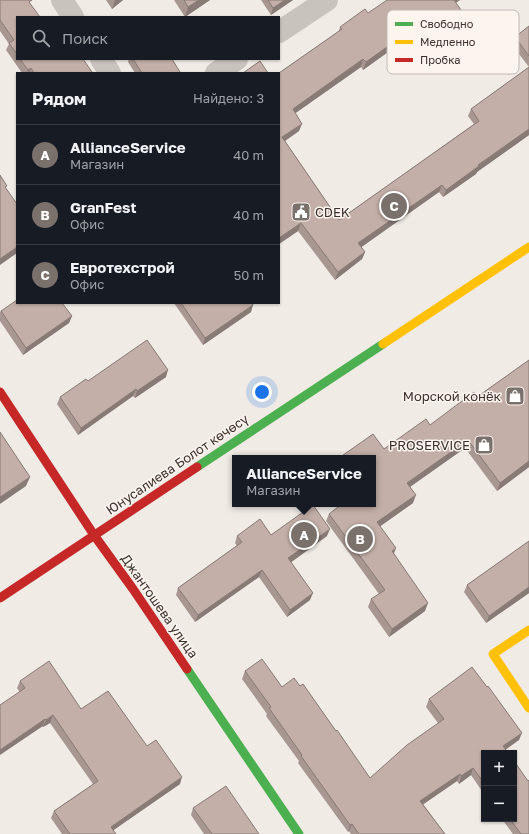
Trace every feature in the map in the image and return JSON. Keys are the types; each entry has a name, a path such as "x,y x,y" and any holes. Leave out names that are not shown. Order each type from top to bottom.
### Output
{"street":[{"path":"62,0 72,16"},
{"path":"280,31 327,0"},
{"path":"102,60 109,72"},
{"path":"218,72 236,60"},
{"name":"Юнусалиева Болот көчөсү","path":"0,598 529,247"},
{"name":"Джантошева улица","path":"0,392 94,535 133,589 299,834"},
{"path":"529,630 493,654 529,708"}],"building":[{"path":"0,0 32,0 29,2 39,16 16,16 16,53 9,43 14,40 0,20"},
{"path":"184,0 199,0 188,7"},
{"path":"268,0 285,0 273,8"},
{"path":"387,0 454,0 461,10 387,10 387,47 366,62 363,59 293,109 302,124 282,137 339,220 479,121 471,109 529,67 529,129 446,190 442,185 358,243 365,252 338,272 301,223 280,237 280,72 342,29 340,27 365,9 368,13"},
{"path":"529,26 529,56 519,42 519,34"},
{"path":"21,60 84,60 92,72 33,72 31,68 28,70"},
{"path":"134,60 173,60 180,72 141,72"},
{"path":"260,61 267,72 244,72"},
{"path":"0,175 7,186 5,187 16,203 16,248 0,259"},
{"path":"16,301 16,304 63,304 72,316 26,348 1,311"},
{"path":"182,304 252,304 253,305 205,338"},
{"path":"147,340 168,370 137,391 136,389 81,428 60,397 86,379 88,381"},
{"path":"529,360 529,461 500,483 468,440 407,483 416,495 377,522 396,548 392,551 428,603 392,629 371,599 385,590 329,514 338,507 376,507 376,455 343,455 373,434 384,449 426,419 430,425 474,392 477,397"},
{"path":"0,432 30,477 0,497"},
{"path":"310,507 314,507 330,529 288,558 313,593 290,610 262,570 198,615 178,588 242,542 237,536 260,519 271,535"},
{"path":"529,541 529,587 489,616 467,585"},
{"path":"262,659 282,687 294,678 300,686 303,684 370,778 407,745 444,719 429,699 472,667 487,687 488,686 522,733 503,746 506,750 481,750 481,779 473,768 461,776 460,774 420,801 445,834 359,834 352,824 350,825 301,756 302,755 269,708 271,707 245,671"},
{"path":"49,661 81,709 108,691 147,746 156,740 182,777 111,827 116,834 70,834 54,811 98,781 53,715 0,750 0,705 25,688 20,681"},
{"path":"517,765 528,781 529,780 529,834 521,834 512,822 517,822"},
{"path":"226,786 259,834 212,834 193,808"}],"traffic: fast":[{"path":"197,467 383,344"},
{"path":"187,669 299,834"}],"traffic: slow":[{"path":"383,344 529,247"},
{"path":"529,630 493,654 529,708"}],"traffic: jam":[{"path":"0,392 94,535 133,589 187,669"},
{"path":"0,598 197,467"}],"place":[{"name":"Евротехстрой","path":"394,206"},
{"name":"CDEK","path":"301,212"},
{"name":"Морской конёк","path":"515,396"},
{"name":"PROSERVICE","path":"484,445"},
{"name":"AllianceService","path":"304,535"},
{"name":"GranFest","path":"360,539"}]}
